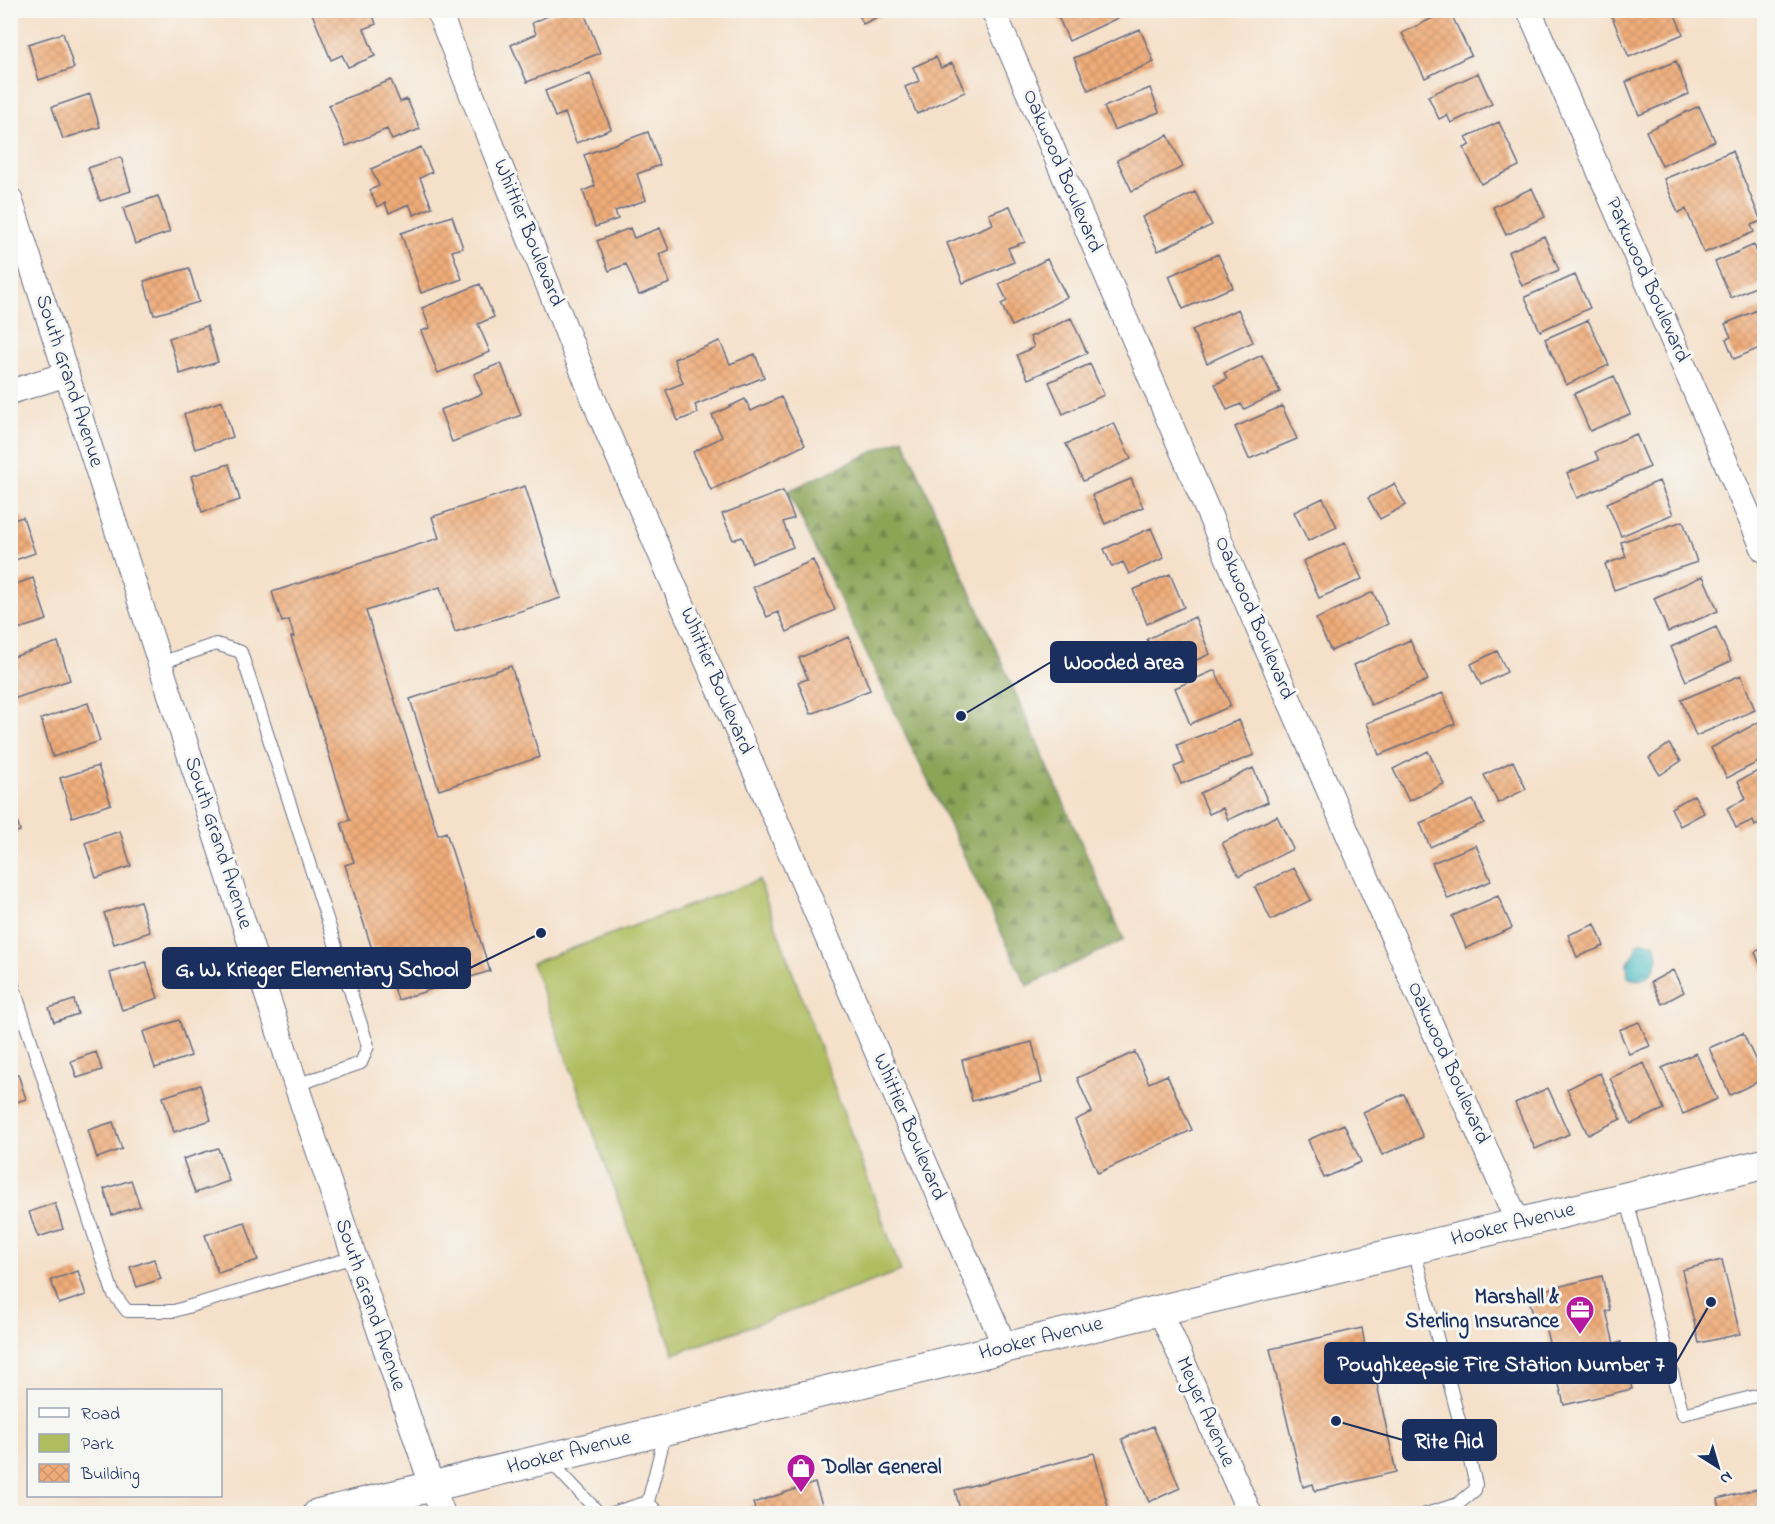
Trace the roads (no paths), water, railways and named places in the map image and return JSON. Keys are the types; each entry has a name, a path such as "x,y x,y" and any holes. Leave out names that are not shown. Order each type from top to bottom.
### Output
{"street":[{"name":"Whittier Boulevard","path":"438,10 600,415 1005,1347"},
{"name":"Oakwood Boulevard","path":"993,10 1263,640 1518,1223"},
{"name":"Parkwood Boulevard","path":"1529,10 1764,550"},
{"name":"South Grand Avenue","path":"10,199 296,1085 443,1514"},
{"path":"10,392 66,374"},
{"name":"Hooker Avenue","path":"318,1514 1764,1164"},
{"name":"Meyer Avenue","path":"1160,1310 1250,1514"}],"lane":[{"path":"160,663 216,644 241,652 368,1046 361,1063 296,1085"},
{"path":"10,976 113,1293 126,1311 174,1311 354,1257"},
{"path":"1626,1197 1683,1414 1764,1394"},
{"path":"1414,1248 1476,1484 1475,1490 1458,1504 1426,1514"},
{"path":"648,1502 666,1429"},
{"path":"548,1458 600,1514"},
{"path":"609,1514 648,1502"},
{"path":"648,1502 659,1514"}],"water":[{"path":"1641,942 1654,943 1658,957 1656,964 1649,975 1643,979 1628,977 1627,964 1637,950 1636,946"}],"place":[{"name":"Wooded area","path":"961,716"},
{"name":"G. W. Krieger Elementary School","path":"541,933"},
{"name":"Poughkeepsie Fire Station Number 7","path":"1711,1302"},
{"name":"Marshall & Sterling Insurance","path":"1580,1336"},
{"name":"Rite Aid","path":"1336,1421"},
{"name":"Dollar General","path":"801,1494"}]}
